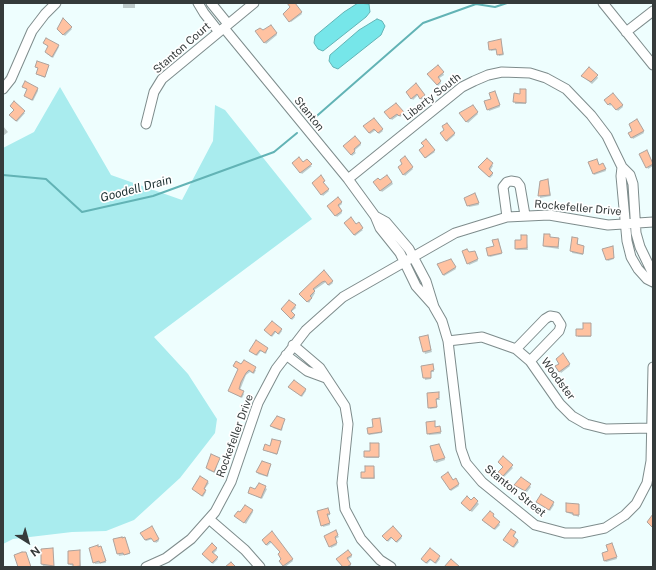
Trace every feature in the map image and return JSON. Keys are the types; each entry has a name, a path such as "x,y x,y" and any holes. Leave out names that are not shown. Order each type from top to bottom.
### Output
{"street":[{"path":"3,90 11,79 32,31 56,3"},
{"path":"198,3 204,13 223,28"},
{"path":"210,3 223,28"},
{"name":"Stanton Court","path":"146,124 154,92 162,79 254,3"},
{"path":"603,3 653,65"},
{"path":"626,32 653,11"},
{"name":"Stanton","path":"223,28 348,180 375,216"},
{"name":"Liberty South","path":"348,180 462,87 488,75 502,72 530,73 557,83 566,89 582,105 607,136 622,167 630,175 633,184 636,224 640,247 653,274"},
{"name":"Liberty South","path":"622,167 621,176 625,224 632,257 638,269 647,279 653,282"},
{"name":"Rockefeller Drive","path":"507,217 503,187 511,181 517,182 520,186 525,216"},
{"name":"Rockefeller Drive","path":"146,567 166,558 176,551 191,539 209,519 232,482 258,403 286,355 293,345 324,312 343,297 455,233 507,217 549,215 569,217 593,224 636,224 653,222"},
{"name":"Stanton Street","path":"375,216 386,222 398,234 413,256 426,281 434,307"},
{"name":"Stanton Street","path":"375,216 380,228 400,253 416,286 434,307 442,321 448,341 461,449 466,463 482,482 535,525 565,533 581,533 605,528 625,515 636,504 647,484 651,461 650,428 653,367"},
{"path":"516,349 545,319 550,316 556,318 560,325 559,331 530,361"},
{"name":"Woodster","path":"448,341 482,337 516,349 530,361 560,404 576,419 586,424 606,429 650,428"},
{"path":"293,345 320,368 340,396 347,414 347,436 343,459 342,483 346,509 361,539 380,560 391,567"},
{"path":"286,355 307,371 326,378"},
{"path":"209,519 245,550 260,567"}],"shaded area":[{"path":"358,3 369,4 370,12 366,17 323,51 318,49 314,43 315,36 344,12"},
{"path":"377,19 382,21 385,26 381,35 338,69 333,67 329,61 330,55 359,30"},
{"path":"60,87 111,175 182,200 213,141 215,105 225,110 312,219 154,337 188,374 217,419 215,433 180,478 134,520 106,531 72,532 13,539 3,544 3,148 34,132"}],"building":[{"path":"287,3 295,3 302,12 289,22 283,14 290,7"},
{"path":"63,18 72,27 63,35 57,29"},
{"path":"271,25 277,33 264,43 255,31 260,28 263,30"},
{"path":"46,38 59,45 52,57 45,52 48,46 43,43"},
{"path":"501,39 503,54 497,55 496,49 489,50 488,42"},
{"path":"37,61 49,65 45,77 36,74 38,68 35,67"},
{"path":"438,65 444,72 438,77 441,81 437,85 427,74"},
{"path":"589,67 598,75 591,82 581,76"},
{"path":"25,81 38,88 32,100 24,96 27,89 22,87"},
{"path":"416,83 425,95 420,99 417,94 411,99 406,92"},
{"path":"520,89 526,89 526,103 513,102 514,93 520,94"},
{"path":"495,91 500,105 487,110 484,101 491,99 489,93"},
{"path":"613,93 623,105 616,110 610,103 608,105 604,100"},
{"path":"14,101 25,111 16,121 9,115 14,110 10,106"},
{"path":"396,103 404,112 399,116 397,114 390,119 384,112"},
{"path":"473,105 478,112 466,122 459,113"},
{"path":"374,118 383,129 378,133 374,129 369,133 363,126"},
{"path":"637,119 644,131 631,138 628,133 632,131 629,124"},
{"path":"447,123 455,133 446,141 440,133 444,130 442,126"},
{"path":"355,136 361,143 354,149 355,151 351,155 343,146"},
{"path":"426,139 435,150 425,158 419,150 424,146 421,143"},
{"path":"647,150 653,164 646,168 639,154"},
{"path":"405,156 413,167 403,175 398,167 402,164 400,160"},
{"path":"299,157 303,162 307,159 312,164 300,173 292,163"},
{"path":"487,158 493,163 489,169 493,173 489,177 478,167"},
{"path":"597,159 599,165 603,163 606,169 593,174 588,162"},
{"path":"321,175 325,181 323,182 329,189 321,195 312,183"},
{"path":"387,175 392,182 380,191 373,182 378,178 380,180"},
{"path":"548,179 550,195 538,196 540,181"},
{"path":"475,193 479,203 467,206 464,198"},
{"path":"338,197 342,202 338,205 342,211 335,216 327,206"},
{"path":"351,217 356,224 359,222 363,228 354,235 344,223"},
{"path":"544,234 550,234 550,237 559,238 558,247 543,246"},
{"path":"521,235 527,235 527,248 515,249 515,240 521,240"},
{"path":"572,237 578,238 577,244 584,246 583,254 570,251"},
{"path":"498,239 502,253 488,256 486,248 494,246 492,240"},
{"path":"613,246 614,258 606,260 602,249"},
{"path":"467,249 469,252 475,251 478,259 467,264 462,251"},
{"path":"451,259 456,267 443,275 437,264"},
{"path":"324,270 333,281 328,285 325,281 322,282 313,289 315,291 310,296 312,298 307,302 299,294"},
{"path":"289,300 296,305 291,311 295,315 291,319 281,309"},
{"path":"272,321 282,329 278,334 275,331 271,336 264,330"},
{"path":"583,323 591,323 591,336 576,336 576,329 583,329"},
{"path":"428,335 431,350 423,352 419,337"},
{"path":"256,340 268,348 265,353 260,350 256,355 249,351"},
{"path":"563,353 570,364 559,372 555,366 559,364 556,359"},
{"path":"244,360 256,367 253,373 249,370 246,373 241,382 239,389 244,391 241,397 228,391 238,369 233,366 236,361 241,364"},
{"path":"433,364 434,370 431,371 431,378 423,378 421,366"},
{"path":"294,380 306,389 301,396 288,387"},
{"path":"439,392 439,398 436,399 437,407 428,408 427,393"},
{"path":"277,416 285,419 281,430 270,426"},
{"path":"380,418 382,432 368,434 367,428 373,427 372,419"},
{"path":"435,421 435,427 440,426 441,432 427,434 426,422"},
{"path":"272,439 281,441 277,454 263,450 265,444 270,446"},
{"path":"370,443 379,443 379,457 364,457 364,451 370,451"},
{"path":"439,444 445,458 434,461 430,446"},
{"path":"211,454 220,458 214,472 206,468"},
{"path":"503,456 513,465 503,476 498,472 503,467 498,462"},
{"path":"262,461 271,464 267,476 256,472"},
{"path":"365,466 374,466 374,478 361,478 361,472 365,472"},
{"path":"448,472 453,480 456,478 459,484 450,490 441,477"},
{"path":"200,476 208,481 204,489 206,490 202,496 192,489"},
{"path":"521,477 531,484 525,491 514,485"},
{"path":"259,483 266,486 261,498 248,493 250,487 255,489"},
{"path":"541,494 554,502 549,510 536,502"},
{"path":"467,496 471,500 474,497 478,501 470,511 461,503"},
{"path":"566,503 579,504 579,515 573,515 573,513 566,512"},
{"path":"245,505 253,510 244,523 234,516 238,511 240,512"},
{"path":"328,508 330,514 327,514 330,523 321,526 317,511"},
{"path":"490,511 500,522 494,529 482,520"},
{"path":"653,514 653,528 647,522"},
{"path":"152,526 159,539 154,542 151,538 145,540 140,533"},
{"path":"393,526 402,536 396,542 391,537 387,541 382,536"},
{"path":"511,529 516,532 513,536 518,540 513,547 503,540"},
{"path":"336,530 338,535 335,537 337,543 329,547 324,536"},
{"path":"272,531 293,559 283,566 279,561 281,559 278,554 280,552 270,541 266,545 262,540"},
{"path":"125,537 130,553 124,555 123,553 117,554 113,539"},
{"path":"212,543 217,548 212,552 218,557 212,563 202,554"},
{"path":"612,543 617,557 604,561 602,553 608,551 606,545"},
{"path":"98,545 98,547 101,546 106,561 93,563 89,548"},
{"path":"53,548 54,566 41,564 41,549"},
{"path":"430,548 440,556 435,563 430,559 426,563 421,559"},
{"path":"80,550 80,566 73,567 73,564 68,564 68,551"},
{"path":"348,550 352,555 347,558 351,564 347,567 343,567 336,559"},
{"path":"26,552 31,567 18,567 14,555"},
{"path":"451,559 460,567 444,567"},
{"path":"231,562 236,567 225,567"}],"waterway":[{"name":"Goodell Drain","path":"311,121 423,23 476,4 495,7 507,3"},
{"name":"Goodell Drain","path":"3,175 46,179 82,212 153,196 274,152 297,133"}]}
